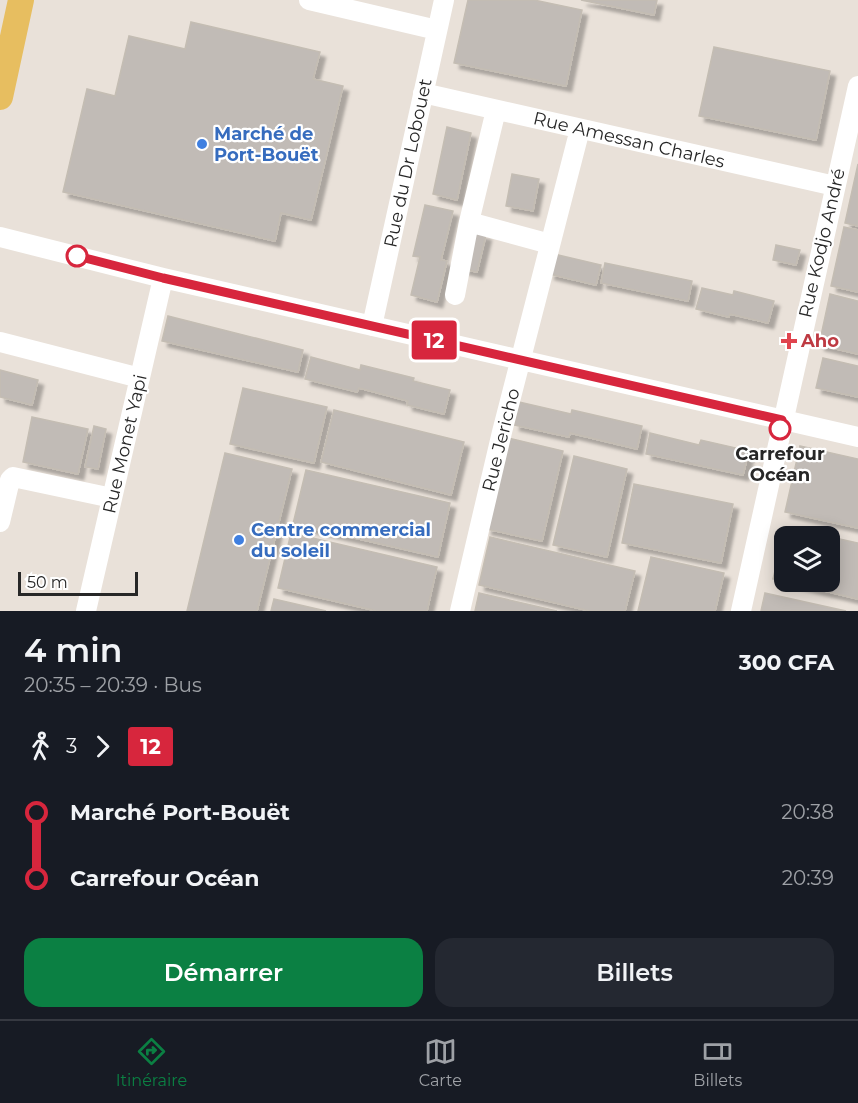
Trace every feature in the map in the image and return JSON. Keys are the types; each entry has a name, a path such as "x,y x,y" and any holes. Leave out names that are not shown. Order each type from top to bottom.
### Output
{"main road":[{"path":"0,96 21,0"}],"street":[{"path":"309,0 437,30"},
{"name":"Rue du Dr Lobouet","path":"372,326 444,0"},
{"name":"Rue Kodjo André","path":"741,611 858,86"},
{"name":"Rue Amessan Charles","path":"423,93 835,186"},
{"path":"455,295 469,222 496,110"},
{"name":"Rue Jericho","path":"459,611 580,129"},
{"path":"469,222 550,244"},
{"path":"0,237 163,278 858,437"},
{"name":"Rue Monet Yapi","path":"86,611 163,278"},
{"path":"0,342 140,378"},
{"path":"0,522 10,480 17,476 112,498"}],"building":[{"path":"468,0 534,0 582,10 566,86 454,63"},
{"path":"581,0 657,0 654,15"},
{"name":"Marché de Port-Bouët","path":"191,22 320,52 313,79 343,86 311,220 281,213 275,241 63,192 87,89 115,96 129,36 185,49"},
{"path":"714,47 830,71 816,140 699,116"},
{"path":"447,127 471,133 457,200 433,194"},
{"path":"858,164 858,226 845,223"},
{"path":"512,174 539,179 533,211 506,206"},
{"path":"425,205 453,211 441,260 447,261 437,302 411,295 420,257 413,256"},
{"path":"844,227 858,230 858,292 831,286"},
{"path":"473,232 486,235 477,272 463,269"},
{"path":"776,245 800,250 796,265 773,260"},
{"path":"554,254 601,265 596,285 549,274"},
{"path":"605,263 692,281 688,301 601,283"},
{"path":"702,288 733,295 734,291 774,301 768,323 696,309"},
{"path":"830,294 858,301 858,354 819,345"},
{"path":"168,316 303,350 298,372 162,341"},
{"path":"311,357 360,370 361,365 414,378 413,381 450,390 444,414 407,405 408,401 359,388 357,392 305,379"},
{"path":"823,358 858,366 858,397 816,388"},
{"path":"0,370 38,380 32,405 0,397"},
{"path":"243,388 327,407 314,463 230,444"},
{"path":"519,402 571,414 572,410 642,426 637,449 570,433 569,437 514,425"},
{"path":"334,410 464,442 451,495 321,462"},
{"path":"32,417 88,429 78,474 23,462"},
{"path":"94,426 106,429 98,469 85,467"},
{"path":"650,433 699,445 701,440 749,451 743,475 646,454"},
{"path":"508,438 563,451 542,541 486,529"},
{"path":"800,446 858,459 858,528 785,512"},
{"name":"Centre commercial du soleil","path":"225,453 292,469 257,611 187,611"},
{"path":"574,456 627,469 607,557 553,545"},
{"path":"306,470 450,503 438,557 293,524"},
{"path":"634,484 733,504 721,563 622,543"},
{"path":"291,533 437,567 427,611 377,611 278,588"},
{"path":"490,537 635,571 625,611 590,611 479,585"},
{"path":"840,539 858,543 858,599 829,592 840,592"},
{"path":"651,557 724,573 715,611 638,611"},
{"path":"479,593 557,611 475,611"},
{"path":"765,593 846,611 761,611"},
{"path":"274,599 326,611 271,611"}],"bus line":[{"name":"12","path":"77,256 163,278 782,420 780,429"}],"place":[{"name":"Marché de Port-Bouët","path":"202,144"},
{"name":"Aho","path":"789,341"},
{"name":"Carrefour Océan","path":"780,429"},
{"name":"Centre commercial du soleil","path":"239,540"}]}
